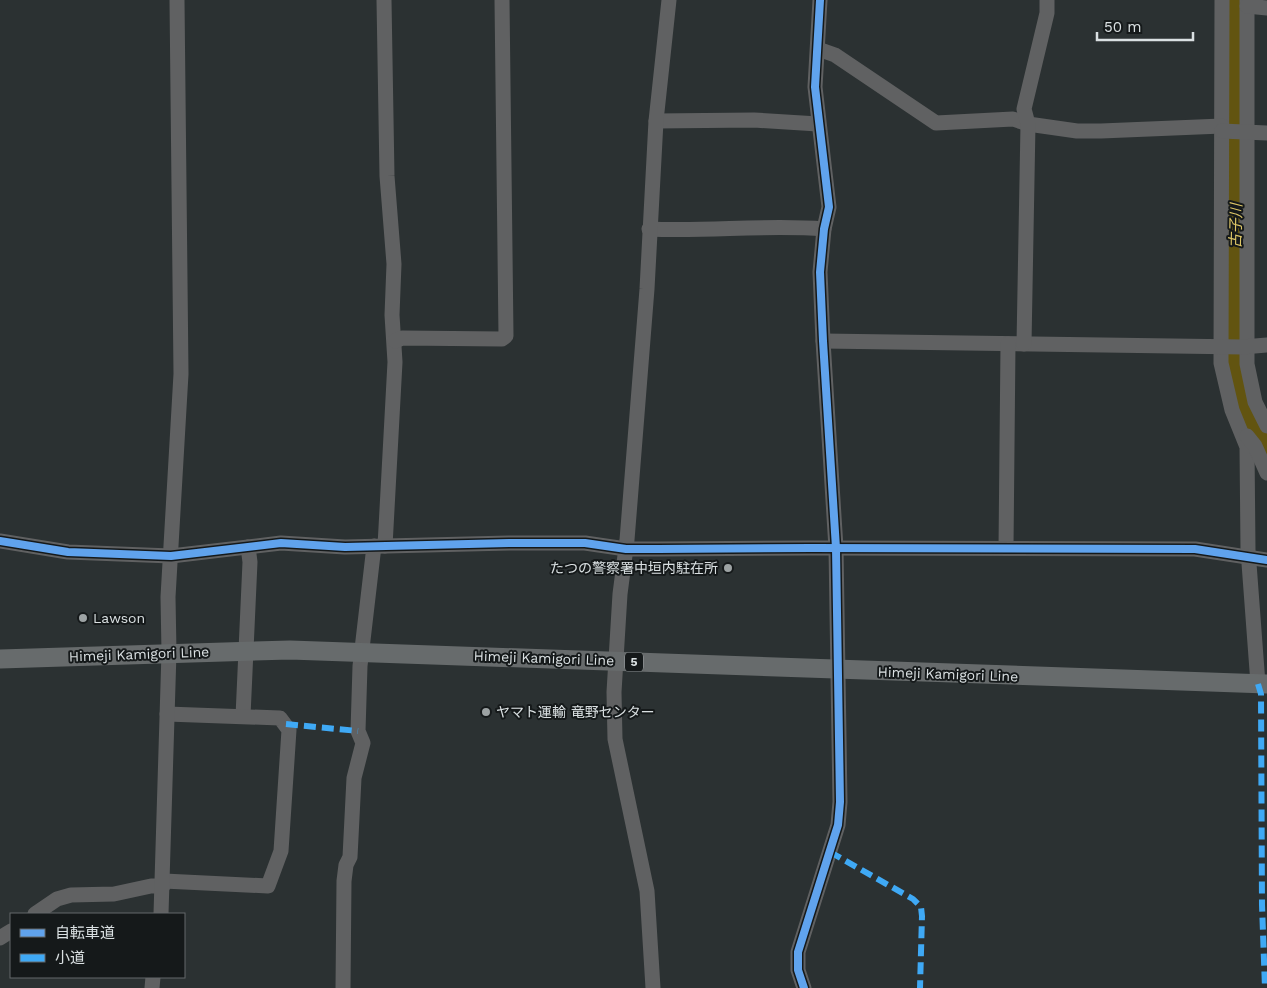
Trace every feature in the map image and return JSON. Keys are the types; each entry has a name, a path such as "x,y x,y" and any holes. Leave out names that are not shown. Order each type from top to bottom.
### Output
{"main road":[{"name":"Himeji Kamigori Line","path":"0,659 169,652 362,652 840,671 1263,684"}],"street":[{"path":"161,913 164,883 168,714 168,597 181,374 177,0"},
{"path":"343,988 344,881 346,865 350,857 356,767 363,743 358,730 362,652 380,546 395,341 392,315 394,264 390,238 387,176 384,0"},
{"path":"395,341 402,338 502,339 506,336 502,0"},
{"path":"653,988 647,891 615,739 614,692 620,594 626,548 647,289 656,120 668,0"},
{"path":"804,988 798,970 798,952 835,834 840,802 840,671 836,548 820,272 829,198 818,124 814,72 818,48 820,0"},
{"path":"1024,344 1028,124 1024,109 1047,13 1047,0"},
{"path":"1222,0 1224,130 1223,347 1221,363 1232,410 1247,447 1250,558 1263,684"},
{"path":"1267,8 1247,3 1245,132 1245,347 1256,402 1267,426"},
{"path":"818,48 835,55 936,123 1013,119 1028,124 1077,131 1224,130 1267,133"},
{"path":"656,120 754,120 818,124"},
{"path":"650,229 683,231 750,227 824,229"},
{"path":"823,341 1223,347 1267,345"},
{"path":"1006,548 1008,344"},
{"path":"1243,436 1249,436 1267,472"},
{"path":"0,541 68,552 171,556 281,543 380,546 575,543 626,548 1194,550 1267,560"},
{"path":"243,716 250,562 248,548"},
{"path":"36,913 57,899 71,895 114,894 164,883 268,886 281,851 289,730 280,718 168,714"}],"waterway":[{"name":"古子川","path":"1239,0 1234,355 1239,389 1267,445"}],"marked path":[{"path":"1258,684 1261,694 1262,905 1265,988"},
{"path":"286,724 358,731"},
{"path":"830,852 913,899 921,907 920,988"}],"cycle path":[{"path":"804,988 798,970 798,952 838,825 840,802 836,548 820,272 824,229 829,207 815,87 820,0"},
{"path":"0,541 68,552 171,556 281,543 345,547 585,543 626,549 1195,549 1267,560"}],"place":[{"name":"たつの警察署中垣内駐在所","path":"728,568"},
{"name":"Lawson","path":"83,618"},
{"name":"ヤマト運輸 竜野センター","path":"486,712"}]}
